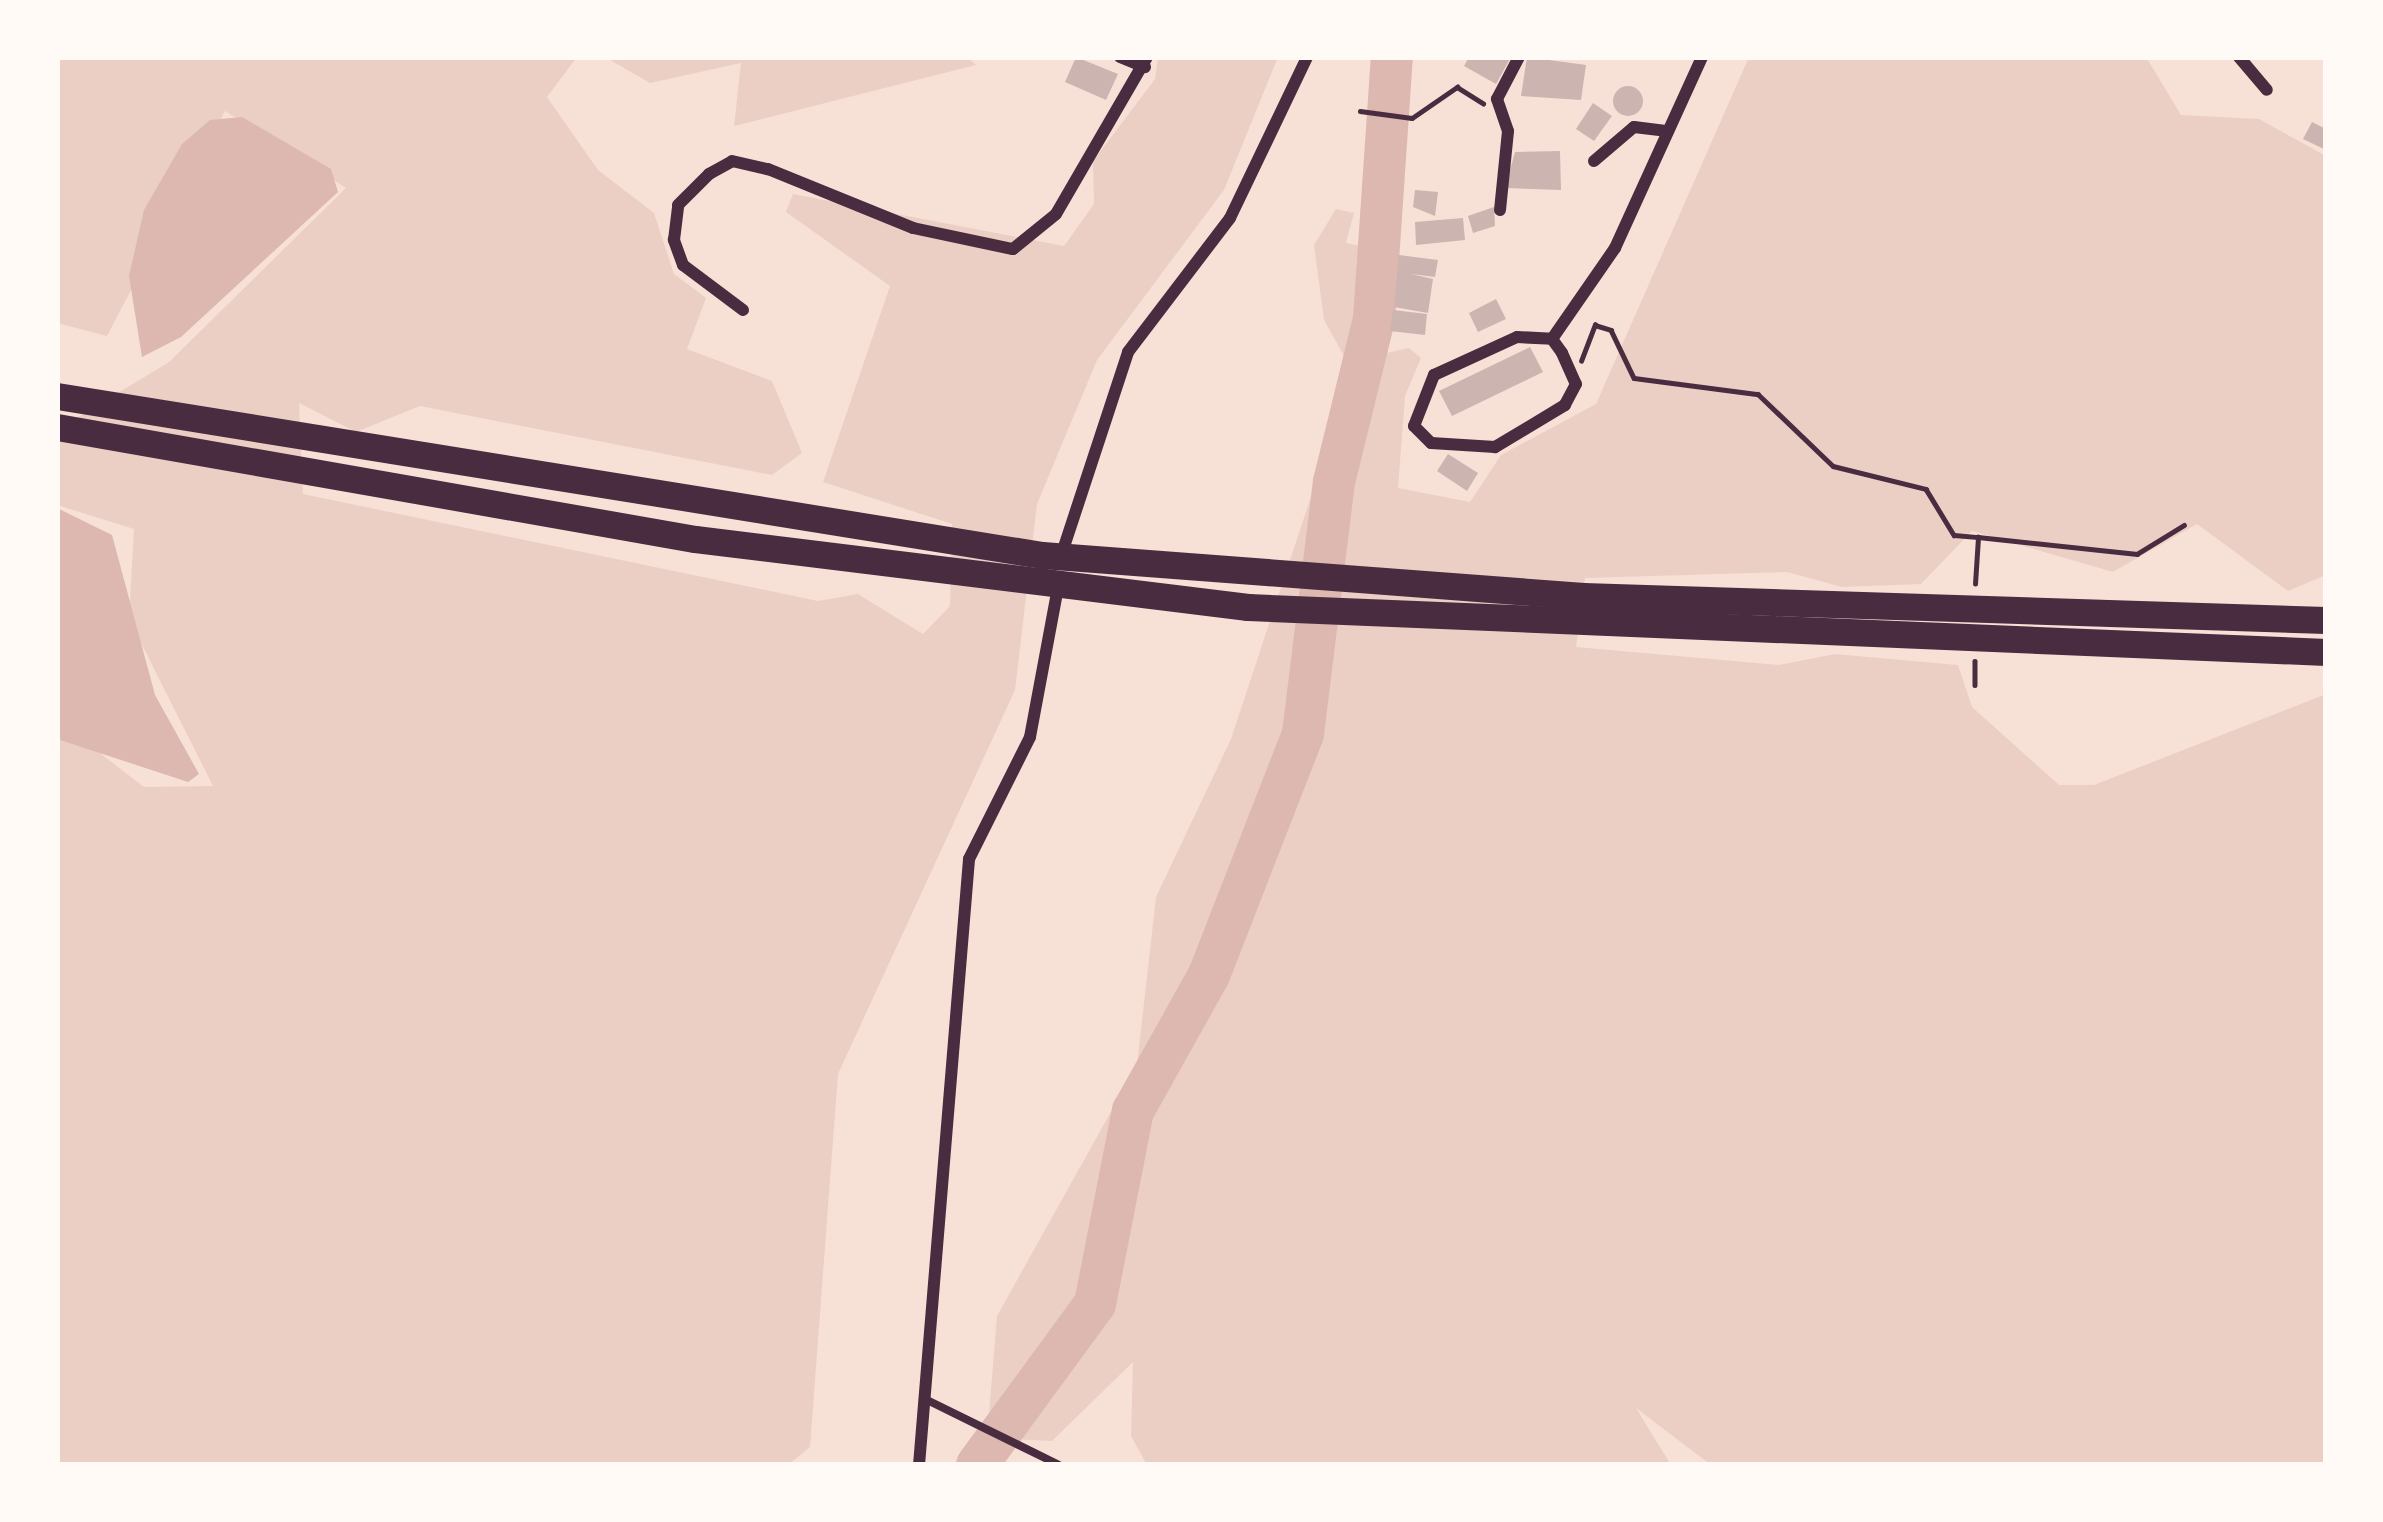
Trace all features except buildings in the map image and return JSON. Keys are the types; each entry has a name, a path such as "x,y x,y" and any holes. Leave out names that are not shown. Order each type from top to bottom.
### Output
{"highway":[{"path":"62,396 946,543 1583,596 2326,620"},
{"path":"57,427 304,473 943,572 1247,607 1579,627 2326,652"},
{"path":"57,436 144,445"}],"street":[{"path":"743,310 683,265 674,240 678,206 709,174 732,161 768,169 913,228 1013,249 1056,214 1146,62 1120,57"},
{"path":"919,1465 969,860 1051,668 1061,555 1094,430 1128,352 1279,134 1307,57"},
{"path":"1500,210 1504,113 1497,99 1520,57"},
{"path":"1552,339 1615,248 1702,57"},
{"path":"2239,57 2267,90"},
{"path":"1594,161 1634,127 1668,130"},
{"path":"1517,337 1552,339 1576,384 1526,430 1495,447 1431,442 1414,426 1435,375 1517,337"}],"lane":[{"path":"923,1399 979,1417 1059,1465"}],"path":[{"path":"1360,112 1402,118 1457,87 1504,113"},
{"path":"1586,356 1595,325 1611,330 1634,378 1758,394 1833,466 1926,489 1954,535 2137,554 2184,525"},
{"path":"1975,558 1978,537"}],"shaded area":[{"path":"57,57 577,57 547,97 598,170 654,213 674,274 706,298 687,349 772,381 802,453 772,475 420,406 356,432 299,403 303,494 818,601 858,594 923,634 950,606 952,524 823,482 890,286 786,212 793,194 1064,246 1094,204 1093,161 1155,79 1158,57 1278,57 1224,190 1097,360 1037,504 1015,690 838,1074 810,1447 788,1465 57,1465 57,720 144,787 213,786 129,619 134,529 57,505 57,430 169,362 346,188 225,111 107,336 57,323"},
{"path":"605,57 967,57 976,65 734,126 741,63 650,83"},
{"path":"1749,57 2146,57 2181,115 2259,119 2326,156 2326,575 2288,591 2197,524 2113,572 1972,531 1921,584 1842,587 1787,572 1585,578 1576,647 1779,665 1835,654 1958,665 1972,707 2059,785 2094,785 2326,694 2326,1465 1711,1465 1636,1408 1671,1465 1147,1465 1131,1436 1133,1362 1052,1441 987,1438 997,1316 1137,1065 1156,897 1231,739 1329,442 1349,365 1324,320 1314,245 1336,209 1354,213 1346,243 1370,248 1377,355 1409,348 1421,358 1405,396 1398,488 1470,502 1501,455 1596,404"},
{"path":"242,117 331,169 338,192 181,337 142,357 129,276 144,210 182,144 210,120"},
{"path":"57,508 112,535 155,695 199,774 188,782 57,739"}],"waterway":[{"path":"977,1465 1095,1304 1133,1111 1209,975 1303,734 1334,482 1374,319 1392,57"}]}
